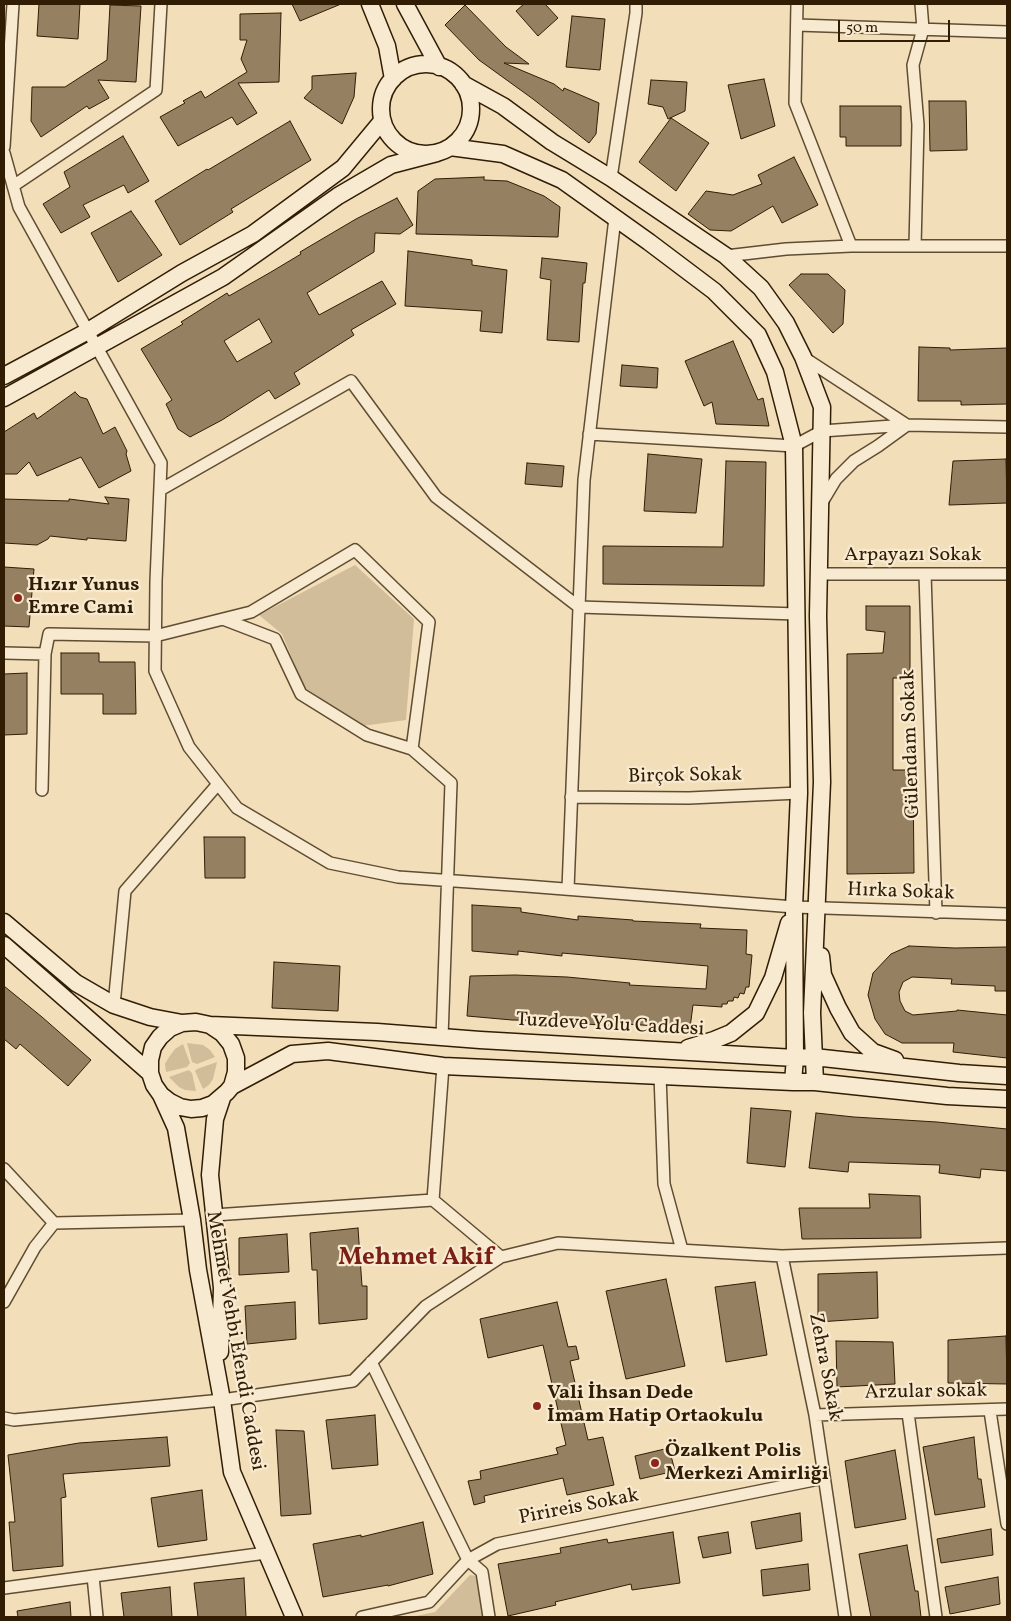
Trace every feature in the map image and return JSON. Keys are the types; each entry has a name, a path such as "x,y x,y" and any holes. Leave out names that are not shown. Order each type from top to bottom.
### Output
{"main road":[{"path":"370,4 387,46 392,79"},
{"path":"405,4 439,67"},
{"path":"793,1082 795,1058 794,907 800,792 794,446 775,372 758,335 714,291 562,180 503,154 444,150 423,154 410,151 397,144 388,134 382,121 381,106 384,92 392,79 402,71 414,66 426,64 439,67 453,74 463,84 503,106 552,142 611,178 726,256 761,288 786,323 803,356 822,407 818,616 822,782 812,1013 815,1082"},
{"path":"4,398 223,276 338,196 391,165 444,150 461,138 468,125 471,111 469,97 463,84"},
{"path":"4,376 88,331 182,273 254,234 343,168 382,121"},
{"path":"677,1051 714,1040 731,1032 756,1013 773,978 794,907"},
{"path":"816,908 823,975 852,1033 873,1052 919,1069"},
{"path":"4,922 76,983 114,1005 150,1017 182,1023 196,1022 210,1025 222,1033 231,1044 236,1058 236,1072 215,1119 210,1175 222,1288 221,1393"},
{"path":"4,944 150,1073"},
{"path":"182,1023 170,1028 160,1036 153,1047 150,1073 161,1095 180,1107 191,1109 213,1104 227,1092 292,1054 328,1051 443,1066 815,1082 946,1096 1007,1099"},
{"name":"Tuzdeve Yolu Caddesi","path":"210,1025 377,1032 795,1058 814,1057 919,1069 1007,1076"},
{"name":"Mehmet Vehbi Efendi Caddesi","path":"161,1095 176,1128 192,1220 198,1270 221,1393 232,1472 294,1617"}],"street":[{"path":"4,147 13,4"},
{"path":"13,186 156,90 161,4"},
{"path":"611,178 636,4"},
{"path":"797,4 794,103 851,246"},
{"path":"914,246 918,124 913,65 923,29 921,4"},
{"path":"797,24 1007,32"},
{"name":"Hırka Sokak","path":"4,153 19,207 161,463 154,671 189,747 238,808 330,863 398,877 794,907 1007,914"},
{"path":"568,890 584,480 615,218"},
{"path":"726,256 786,249 851,246 1007,246"},
{"path":"803,356 907,425"},
{"path":"160,490 351,381 436,498 579,606 797,614"},
{"path":"589,434 794,446 822,431 907,425 1007,426"},
{"path":"821,504 836,479 854,461 907,425"},
{"path":"42,790 45,654 49,634 155,636 251,612 355,550 430,622 412,748"},
{"name":"Arpayazı Sokak","path":"819,574 1007,574"},
{"name":"Gülendam Sokak","path":"925,574 936,913"},
{"path":"223,618 275,639 301,694 367,735 412,748 451,783 442,1037"},
{"path":"4,653 45,654"},
{"path":"114,1005 125,891 218,784"},
{"name":"Birçok Sokak","path":"571,798 689,798 800,792"},
{"path":"433,1200 443,1066"},
{"path":"660,1075 664,1184 682,1250"},
{"path":"4,1169 54,1223 192,1220"},
{"path":"214,1215 433,1200 501,1257"},
{"path":"4,1302 35,1247 54,1223"},
{"path":"4,1418 14,1420 221,1393 353,1381 426,1306 501,1257 558,1243 782,1256 1007,1248"},
{"name":"Zehra Sokak","path":"782,1256 815,1415 845,1617"},
{"path":"371,1362 468,1560 482,1572 489,1617"},
{"name":"Arzular sokak","path":"815,1415 1007,1410"},
{"path":"990,1411 1007,1524"},
{"path":"908,1413 936,1617"},
{"name":"Pirireis Sokak","path":"362,1617 429,1602 468,1560 497,1544 824,1478"},
{"path":"4,1588 266,1553"},
{"path":"93,1576 97,1617"}],"shaded area":[{"path":"355,565 414,619 406,720 362,726 304,687 282,634 259,615"},
{"path":"187,1043 203,1045 215,1057 197,1064 192,1062"},
{"path":"183,1044 190,1063 187,1067 166,1072 165,1064 169,1057 175,1049"},
{"path":"217,1062 213,1079 203,1089 195,1071"},
{"path":"189,1070 192,1073 196,1091 185,1090 179,1087 169,1077"},
{"path":"470,1575 476,1576 483,1617 411,1617 435,1612"}],"building":[{"path":"39,4 80,4 78,39 37,36"},
{"path":"292,4 341,4 300,21"},
{"path":"524,4 545,4 558,18 538,36 516,11"},
{"path":"110,5 141,6 136,82 98,80 109,98 89,109 87,106 41,137 31,121 32,87 65,87 107,60"},
{"path":"465,5 506,47 529,64 504,63 554,84 563,91 564,88 599,103 596,134 589,143 479,60 445,25"},
{"path":"281,13 279,82 238,83 257,113 237,125 232,117 178,146 160,117 185,103 183,101 201,91 205,98 247,72 241,59 247,40 240,40 240,14"},
{"path":"572,16 605,19 600,70 566,67"},
{"path":"356,73 354,97 342,124 304,98 312,89 312,76"},
{"path":"764,79 775,126 741,139 728,85"},
{"path":"651,80 687,82 685,111 668,119 663,107 648,104"},
{"path":"929,101 966,101 967,150 930,151"},
{"path":"840,106 901,106 901,146 846,146 846,137 840,137"},
{"path":"671,118 709,143 676,191 639,162"},
{"path":"290,121 311,160 231,209 233,212 180,245 155,201"},
{"path":"123,136 149,181 128,193 124,185 83,205 90,217 61,233 43,204 70,187 64,172"},
{"path":"794,157 818,205 782,223 773,206 731,231 710,230 688,214 706,191 733,195 762,184 758,175"},
{"path":"484,177 484,180 507,181 544,196 560,207 558,237 416,234 418,191 435,179"},
{"path":"397,198 413,225 400,234 375,233 374,252 307,293 319,315 382,281 396,304 351,330 354,335 294,373 300,384 275,399 269,390 222,420 190,437 178,429 166,404 172,400 141,349 183,324 181,322 227,293 229,296 271,272 301,254 300,252 356,219","holes":["259,319 272,342 237,362 224,341"]},
{"path":"131,211 162,255 118,282 91,233"},
{"path":"408,251 472,260 472,265 507,270 502,333 480,331 482,311 405,306"},
{"path":"542,258 587,263 585,283 583,283 579,342 547,340 551,280 540,278"},
{"path":"801,274 828,274 845,290 843,324 833,333 789,285"},
{"path":"733,341 758,400 763,398 769,426 716,424 712,402 704,406 685,361"},
{"path":"919,347 950,348 950,350 1007,348 1007,404 961,405 961,401 918,401"},
{"path":"622,365 658,368 657,388 620,386"},
{"path":"75,392 80,397 87,399 103,434 115,427 127,451 126,454 131,471 99,488 81,457 37,476 29,462 17,474 4,474 4,432 34,413 37,419"},
{"path":"648,454 702,459 696,513 644,511"},
{"path":"1006,459 1007,503 949,505 953,461"},
{"path":"726,461 766,462 764,586 603,584 603,546 723,547"},
{"path":"527,463 564,466 562,487 525,484"},
{"path":"105,497 129,499 126,541 87,538 87,540 50,536 37,545 4,543 4,499 69,501 69,499 109,504"},
{"name":"Hızır Yunus Emre Cami","path":"4,567 34,569 29,627 4,626"},
{"path":"866,606 910,606 910,678 893,678 893,770 913,770 914,873 847,874 847,654 883,653 885,632 866,630"},
{"path":"61,653 99,653 99,662 135,662 136,714 103,714 103,694 61,694"},
{"path":"27,673 27,734 4,735 4,674"},
{"path":"204,837 245,837 245,878 205,878"},
{"path":"472,905 521,908 521,912 578,920 578,916 701,924 700,928 747,930 746,954 752,955 749,987 746,987 744,994 740,993 738,998 734,997 733,1001 722,1004 722,1007 693,1005 690,1028 625,1024 625,1027 574,1023 574,1021 512,1020 467,1016 470,976 567,977 630,983 629,985 706,989 708,966 562,953 562,956 518,951 518,955 472,951"},
{"path":"909,946 955,948 1007,947 1007,991 995,991 995,986 951,984 952,979 912,977 903,982 899,992 900,1001 905,1011 913,1015 957,1010 1007,1015 1007,1058 953,1052 954,1043 902,1043 885,1034 875,1019 868,995 873,973 891,954"},
{"path":"274,962 340,966 338,1011 272,1008"},
{"path":"4,986 91,1060 68,1086 20,1044 16,1049 4,1039"},
{"path":"751,1108 791,1111 785,1167 747,1163"},
{"path":"816,1113 1007,1129 1007,1171 981,1169 980,1178 939,1173 940,1165 849,1162 848,1172 809,1168"},
{"path":"869,1194 920,1196 921,1238 802,1239 799,1208 870,1208"},
{"path":"358,1228 362,1286 367,1286 367,1319 319,1324 317,1270 312,1270 310,1233"},
{"path":"287,1234 289,1272 239,1275 239,1238"},
{"path":"877,1272 878,1318 818,1322 818,1274"},
{"path":"666,1279 685,1366 626,1379 606,1291"},
{"path":"755,1282 767,1355 726,1362 715,1287"},
{"path":"295,1302 296,1339 247,1344 245,1306"},
{"path":"557,1302 568,1347 576,1346 579,1359 570,1361 588,1440 603,1437 614,1485 567,1495 563,1478 484,1496 485,1502 474,1505 468,1481 481,1479 480,1471 558,1454 556,1448 566,1445 543,1345 488,1358 480,1319"},
{"path":"1006,1336 1007,1384 948,1383 948,1340"},
{"path":"836,1341 893,1342 895,1384 837,1387"},
{"path":"375,1415 378,1465 332,1469 326,1420"},
{"path":"276,1430 304,1431 311,1514 281,1516"},
{"path":"167,1437 170,1466 63,1474 66,1497 61,1498 63,1566 13,1571 9,1522 15,1522 8,1455 79,1443"},
{"path":"974,1437 978,1479 981,1479 985,1507 935,1515 923,1447"},
{"name":"Özalkent Polis Merkezi Amirliği","path":"669,1448 675,1471 640,1479 635,1456"},
{"path":"895,1450 906,1519 855,1528 845,1461"},
{"path":"202,1490 207,1540 158,1547 151,1498"},
{"path":"800,1513 802,1541 756,1549 751,1522"},
{"path":"423,1522 433,1574 388,1586 323,1597 313,1544 361,1535 361,1537"},
{"path":"991,1529 993,1555 941,1563 937,1539"},
{"path":"673,1532 680,1583 632,1590 631,1584 555,1602 556,1605 508,1616 498,1564 561,1553 560,1548 607,1539 608,1543"},
{"path":"728,1532 731,1553 703,1558 698,1537"},
{"path":"907,1545 915,1591 918,1591 921,1617 871,1617 859,1554"},
{"path":"808,1564 810,1590 763,1596 761,1570"},
{"path":"998,1577 1000,1604 950,1614 945,1587"},
{"path":"244,1578 246,1617 198,1617 194,1583"},
{"path":"170,1587 172,1617 124,1617 121,1593"},
{"path":"70,1602 71,1617 18,1617 17,1611"}],"place":[{"name":"Hızır Yunus Emre Cami","path":"18,598"},
{"name":"Vali İhsan Dede İmam Hatip Ortaokulu","path":"537,1406"},
{"name":"Özalkent Polis Merkezi Amirliği","path":"655,1463"}],"district":[{"name":"Mehmet Akif","path":"416,1259"}]}
